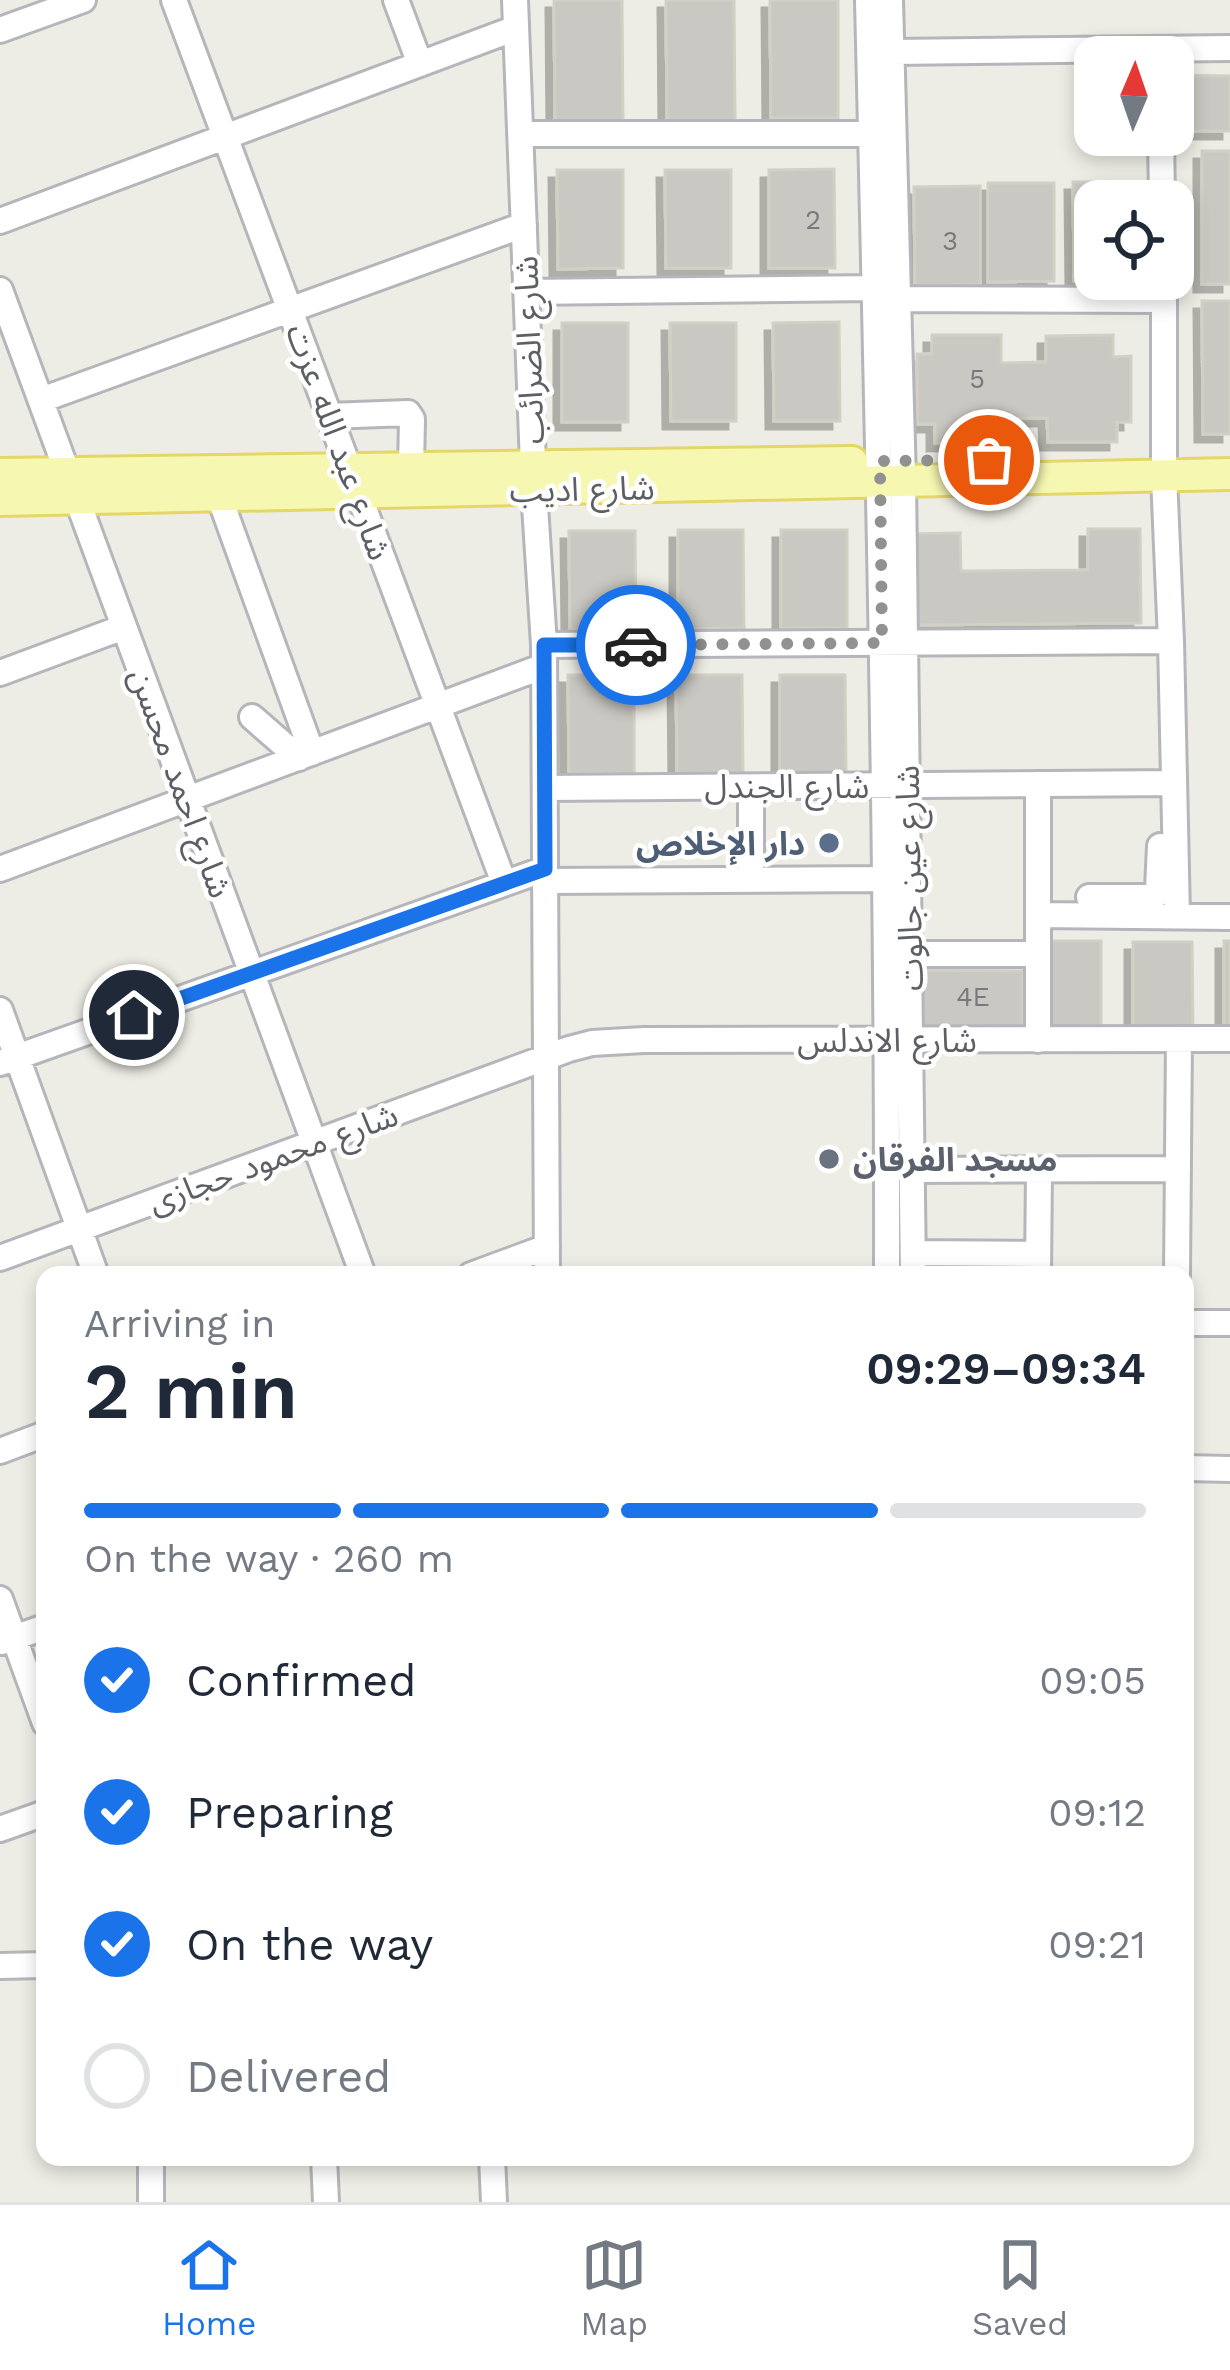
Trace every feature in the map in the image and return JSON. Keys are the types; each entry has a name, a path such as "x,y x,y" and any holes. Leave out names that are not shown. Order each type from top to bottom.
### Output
{"main road":[{"name":"شارع اديب","path":"0,475 72,486 219,496 353,481 411,468 534,478"},
{"name":"شارع اديب","path":"0,500 72,486 1164,468 1230,474"}],"street":[{"path":"0,30 83,0"},
{"name":"شارع عبد الله عزت","path":"174,0 504,883"},
{"path":"396,0 420,64"},
{"name":"شارع الضرائب","path":"515,0 544,656 547,1266"},
{"path":"868,0 871,134 883,296"},
{"path":"883,296 890,0"},
{"path":"0,221 516,28"},
{"path":"1194,51 1230,48"},
{"path":"891,52 1074,53"},
{"path":"520,134 871,134"},
{"path":"40,400 524,225"},
{"name":"شارع احمد محسن","path":"0,290 360,1266"},
{"path":"526,292 883,296 1074,291"},
{"name":"شارع عين جالوت","path":"883,296 891,471 895,786 910,955 900,1040 887,1266"},
{"path":"1164,300 1177,916"},
{"path":"329,416 408,413 412,419 411,468"},
{"path":"219,496 305,756"},
{"path":"0,673 124,627"},
{"path":"0,868 438,707 544,656 894,643 1171,641"},
{"path":"252,717 305,756"},
{"name":"شارع الجندل","path":"545,788 1174,783"},
{"path":"1038,784 1038,1040"},
{"name":"شارع عين جالوت","path":"895,786 886,879 913,1171 913,1264"},
{"path":"751,787 751,880"},
{"path":"1038,915 1156,895 1160,845"},
{"path":"9,1060 504,883 545,875 886,879"},
{"path":"1098,903 1177,916 1230,917"},
{"path":"910,955 1038,953"},
{"path":"0,1010 9,1060 93,1266"},
{"name":"شارع الاندلس","path":"546,1058 613,1041 1230,1039"},
{"path":"1177,1266 1179,1040"},
{"name":"شارع محمود حجازى","path":"0,1258 546,1058"},
{"path":"913,1171 1178,1169"},
{"path":"913,1264 1038,1264 1040,1170"},
{"path":"495,1266 547,1247"},
{"path":"1194,1323 1230,1323"},
{"path":"0,1451 36,1437"},
{"path":"1194,1468 1230,1469"},
{"path":"0,1600 7,1641 36,1704"},
{"path":"7,1641 36,1630"},
{"path":"0,1829 36,1816"},
{"path":"0,1966 36,1965"},
{"path":"151,2166 152,2202"},
{"path":"324,2166 326,2202"},
{"path":"492,2166 494,2202"}],"building":[{"path":"554,0 622,0 623,123 555,123"},
{"path":"666,0 734,0 735,121 667,122"},
{"path":"770,0 838,0 838,118 771,118"},
{"path":"1194,75 1230,76 1230,131 1194,131"},
{"path":"1202,151 1230,151 1230,284 1202,284"},
{"path":"834,169 835,268 769,268 769,170"},
{"path":"557,170 623,170 623,268 558,269"},
{"path":"665,170 731,170 731,268 666,268"},
{"path":"988,183 1054,183 1054,281 988,282"},
{"path":"980,186 980,285 915,285 914,187"},
{"path":"1202,301 1230,301 1230,434 1203,434"},
{"path":"839,322 840,421 774,421 773,323"},
{"path":"562,323 628,323 628,422 562,422"},
{"path":"670,323 736,323 736,421 671,421"},
{"path":"932,335 1001,335 1001,363 1046,362 1046,336 1113,335 1113,357 1131,356 1131,422 1117,422 1117,442 1048,442 1047,418 1003,418 1004,442 935,443 935,424 917,424 917,354 932,354"},
{"path":"1088,529 1140,529 1141,623 909,625 908,534 960,533 961,571 1088,570"},
{"path":"678,530 743,530 744,628 678,629"},
{"path":"781,530 847,530 847,628 781,628"},
{"path":"569,531 635,531 636,629 570,629"},
{"path":"568,675 634,675 634,774 569,774"},
{"path":"676,675 742,675 743,773 677,773"},
{"path":"780,675 845,675 846,773 780,773"},
{"path":"1041,941 1101,941 1101,1032 1042,1032"},
{"path":"1224,941 1230,941 1230,1033 1224,1033"},
{"path":"1133,942 1192,942 1193,1033 1133,1033"},
{"path":"917,970 1023,971 1023,1031 917,1030"}],"way so far":[{"path":"636,645 882,643 880,461 989,460"}],"place":[{"name":"دار الإخلاص","path":"829,843"},
{"name":"مسجد الفرقان","path":"829,1159"}],"route":[{"path":"134,1015 545,869 544,645 636,645"}]}
